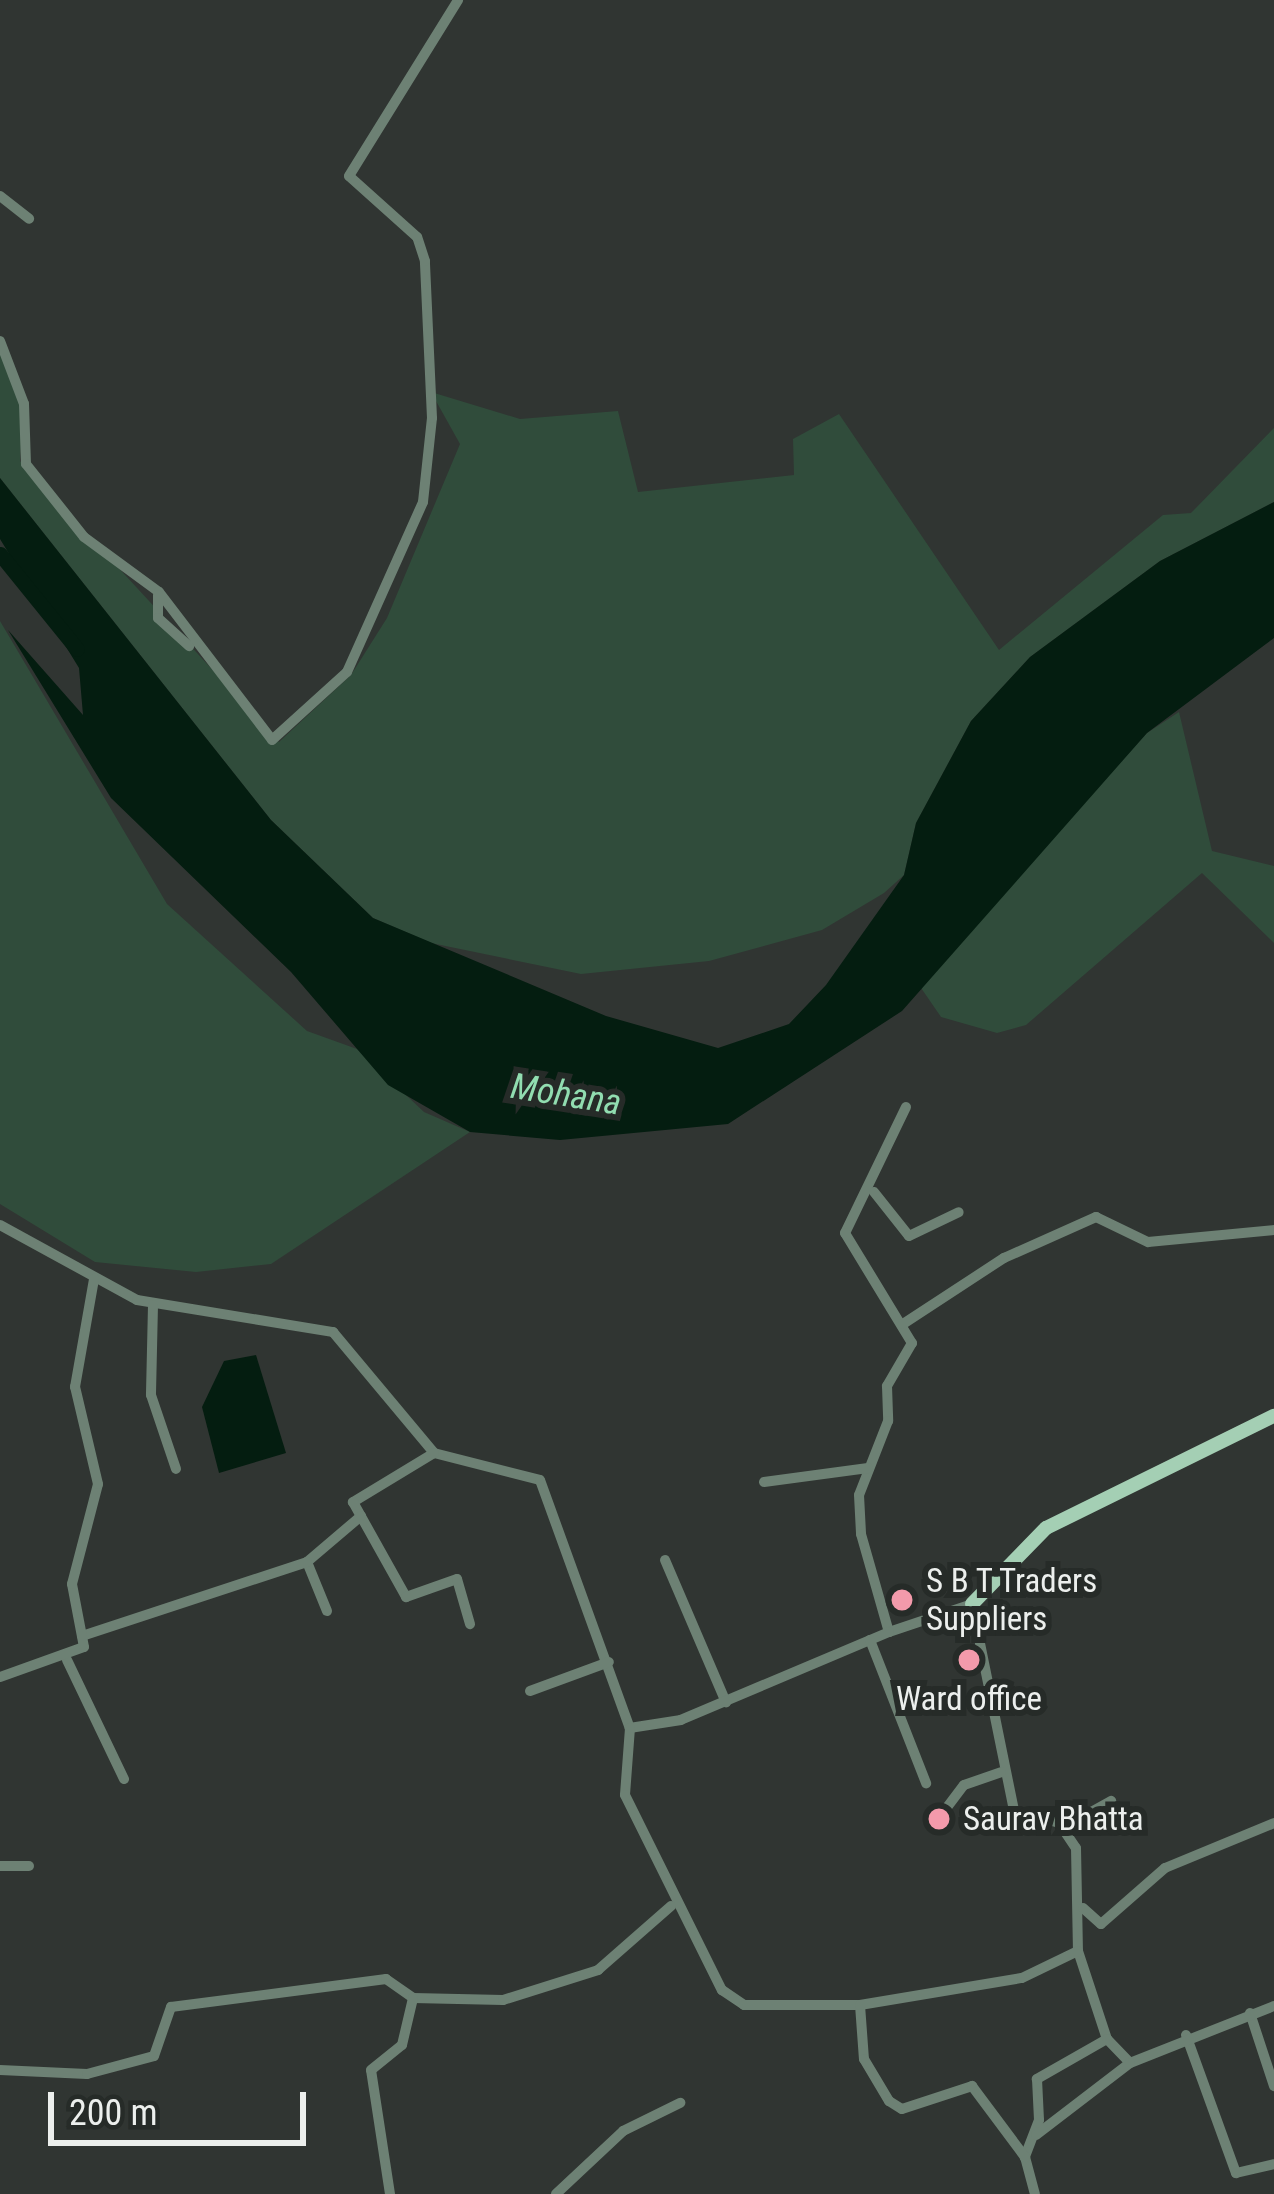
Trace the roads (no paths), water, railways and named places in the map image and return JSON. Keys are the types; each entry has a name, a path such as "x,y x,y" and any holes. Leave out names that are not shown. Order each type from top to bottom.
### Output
{"main road":[{"path":"972,1604 1046,1528 1274,1416"}],"street":[{"path":"0,341 24,404 26,464 84,536 158,592 193,646 272,740 347,672 414,536 432,418 425,261 418,237 349,176 458,0"},
{"path":"0,196 29,219"},
{"path":"890,1632 861,1534 868,1468 888,1421 886,1386 910,1360 903,1324 845,1233 874,1192 906,1107"},
{"path":"874,1192 909,1236 959,1212"},
{"path":"903,1324 1004,1258 1096,1217 1148,1242 1274,1231"},
{"path":"0,1225 94,1279 153,1305 333,1332 434,1453 540,1480 630,1728 625,1795 671,1906 722,1990 744,2006 860,2005 1022,1978 1078,1951"},
{"path":"82,1636 72,1584 98,1484 75,1388 94,1279"},
{"path":"153,1305 151,1395 176,1469"},
{"path":"434,1453 353,1502 406,1597 457,1579 470,1624"},
{"path":"764,1482 868,1468"},
{"path":"0,1677 67,1660 82,1636 307,1562 361,1516"},
{"path":"665,1560 726,1702"},
{"path":"307,1562 327,1611"},
{"path":"630,1728 726,1702 890,1632 972,1604 1001,1772 1014,1810 1064,1828 1111,1801"},
{"path":"870,1640 926,1783"},
{"path":"67,1660 124,1779"},
{"path":"530,1691 609,1661"},
{"path":"948,1806 964,1785 1001,1772"},
{"path":"1083,1908 1101,1924 1165,1868 1274,1823"},
{"path":"1064,1828 1083,1908 1078,1951 1107,2039 1130,2063"},
{"path":"0,1866 28,1866"},
{"path":"0,2070 87,2074 154,2056 171,2007 386,1979 413,1998 503,2000 598,1970 671,1906"},
{"path":"390,2194 371,2070 402,2044 413,1998"},
{"path":"860,2005 863,2060 889,2101 902,2109 972,2086 1024,2157 1035,2194"},
{"path":"1024,2157 1036,2135 1130,2063 1186,2035 1274,2006"},
{"path":"1250,2013 1274,2086"},
{"path":"1186,2035 1236,2173 1274,2164"},
{"path":"1036,2135 1037,2079 1107,2039"},
{"path":"556,2194 623,2131 680,2102"}],"water":[{"name":"Mohana","path":"0,478 271,820 373,918 606,1016 718,1048 789,1024 826,985 904,875 916,823 971,721 1030,657 1160,561 1274,502 1274,638 1147,733 902,1011 728,1124 560,1140 470,1132 388,1085 291,972 111,798 8,630 83,715 79,668 0,539"},
{"path":"256,1355 286,1453 219,1473 202,1407 224,1361"}],"waterway":[{"path":"0,554 77,649"}],"place":[{"name":"S B T Traders Suppliers","path":"902,1600"},
{"name":"Ward office","path":"969,1660"},
{"name":"Saurav Bhatta","path":"939,1819"}]}
